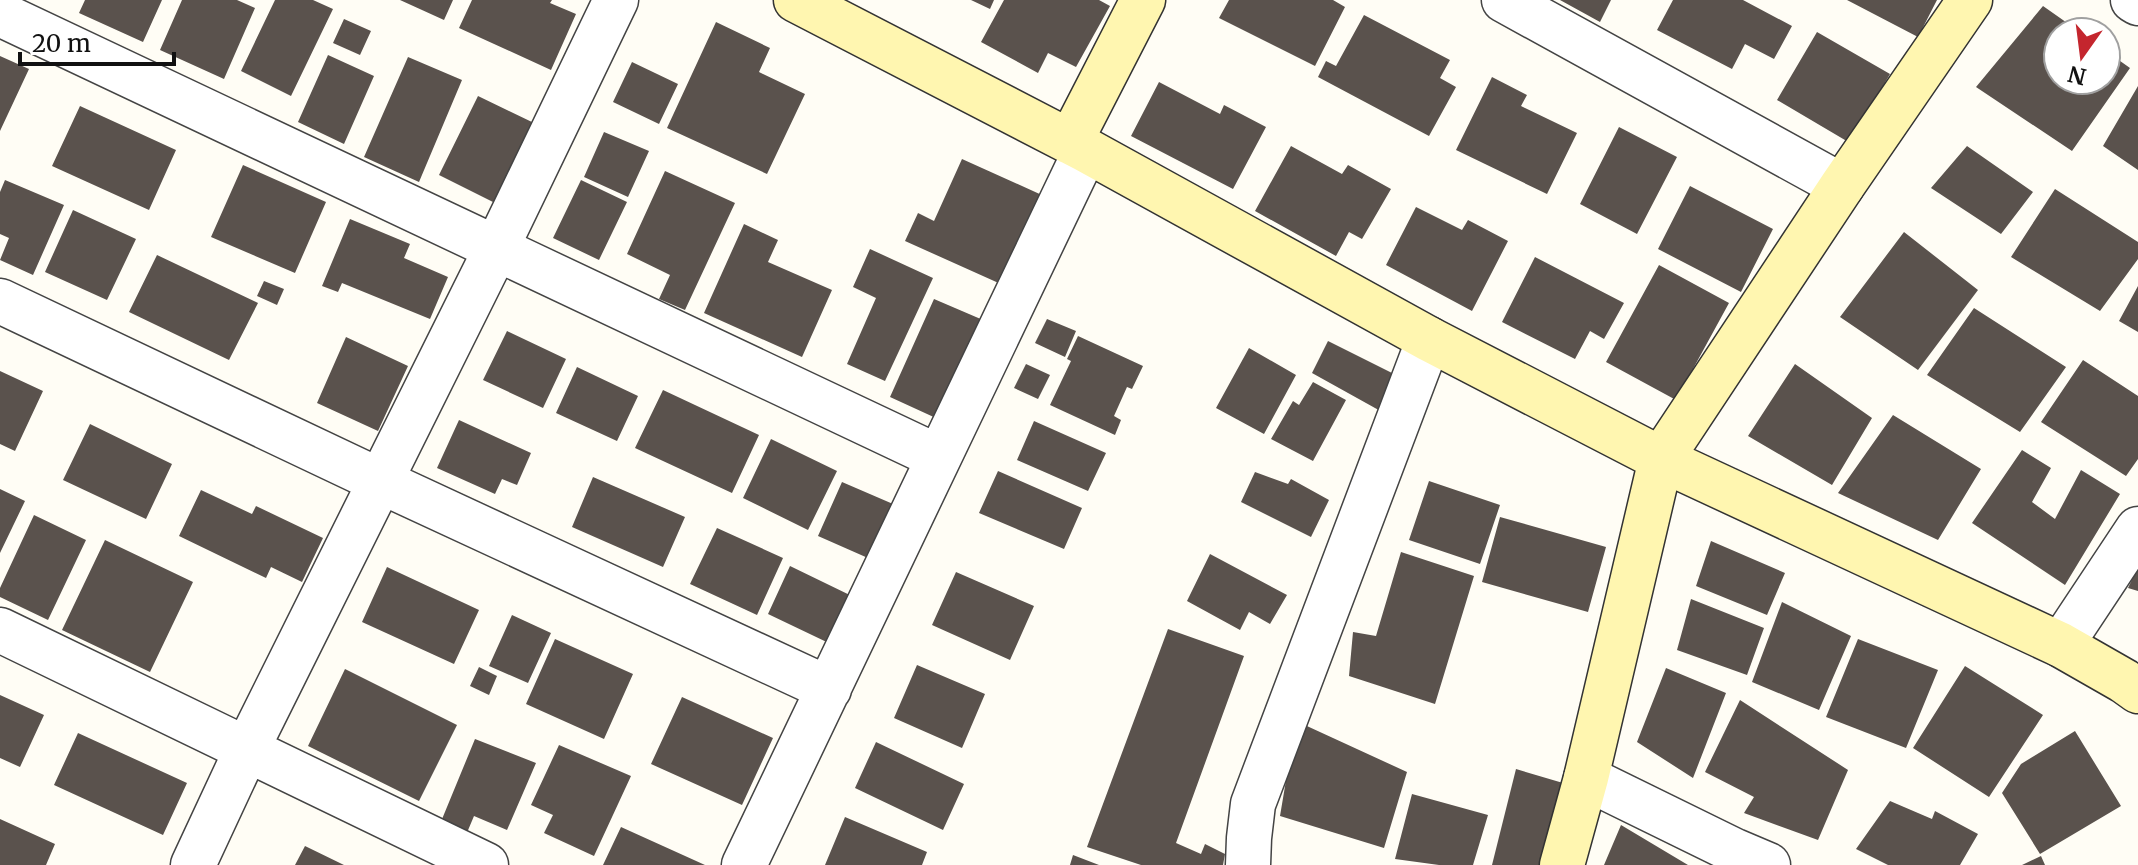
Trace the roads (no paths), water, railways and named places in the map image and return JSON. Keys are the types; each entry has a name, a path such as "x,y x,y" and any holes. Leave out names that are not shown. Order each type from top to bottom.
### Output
{"street":[{"path":"193,865 247,749 616,0"},
{"path":"796,0 1078,146 1429,339 1661,459 2061,645 2138,691"},
{"path":"744,865 938,457 1143,0"},
{"path":"1504,0 1842,186"},
{"path":"1562,865 1586,778 1661,459 1970,0"},
{"path":"2133,0 2138,3"},
{"path":"0,14 938,457"},
{"path":"0,301 829,689"},
{"path":"1248,865 1253,804 1429,339"},
{"path":"2061,645 2138,529"},
{"path":"0,630 486,865"},
{"path":"1586,778 1768,865"}]}
